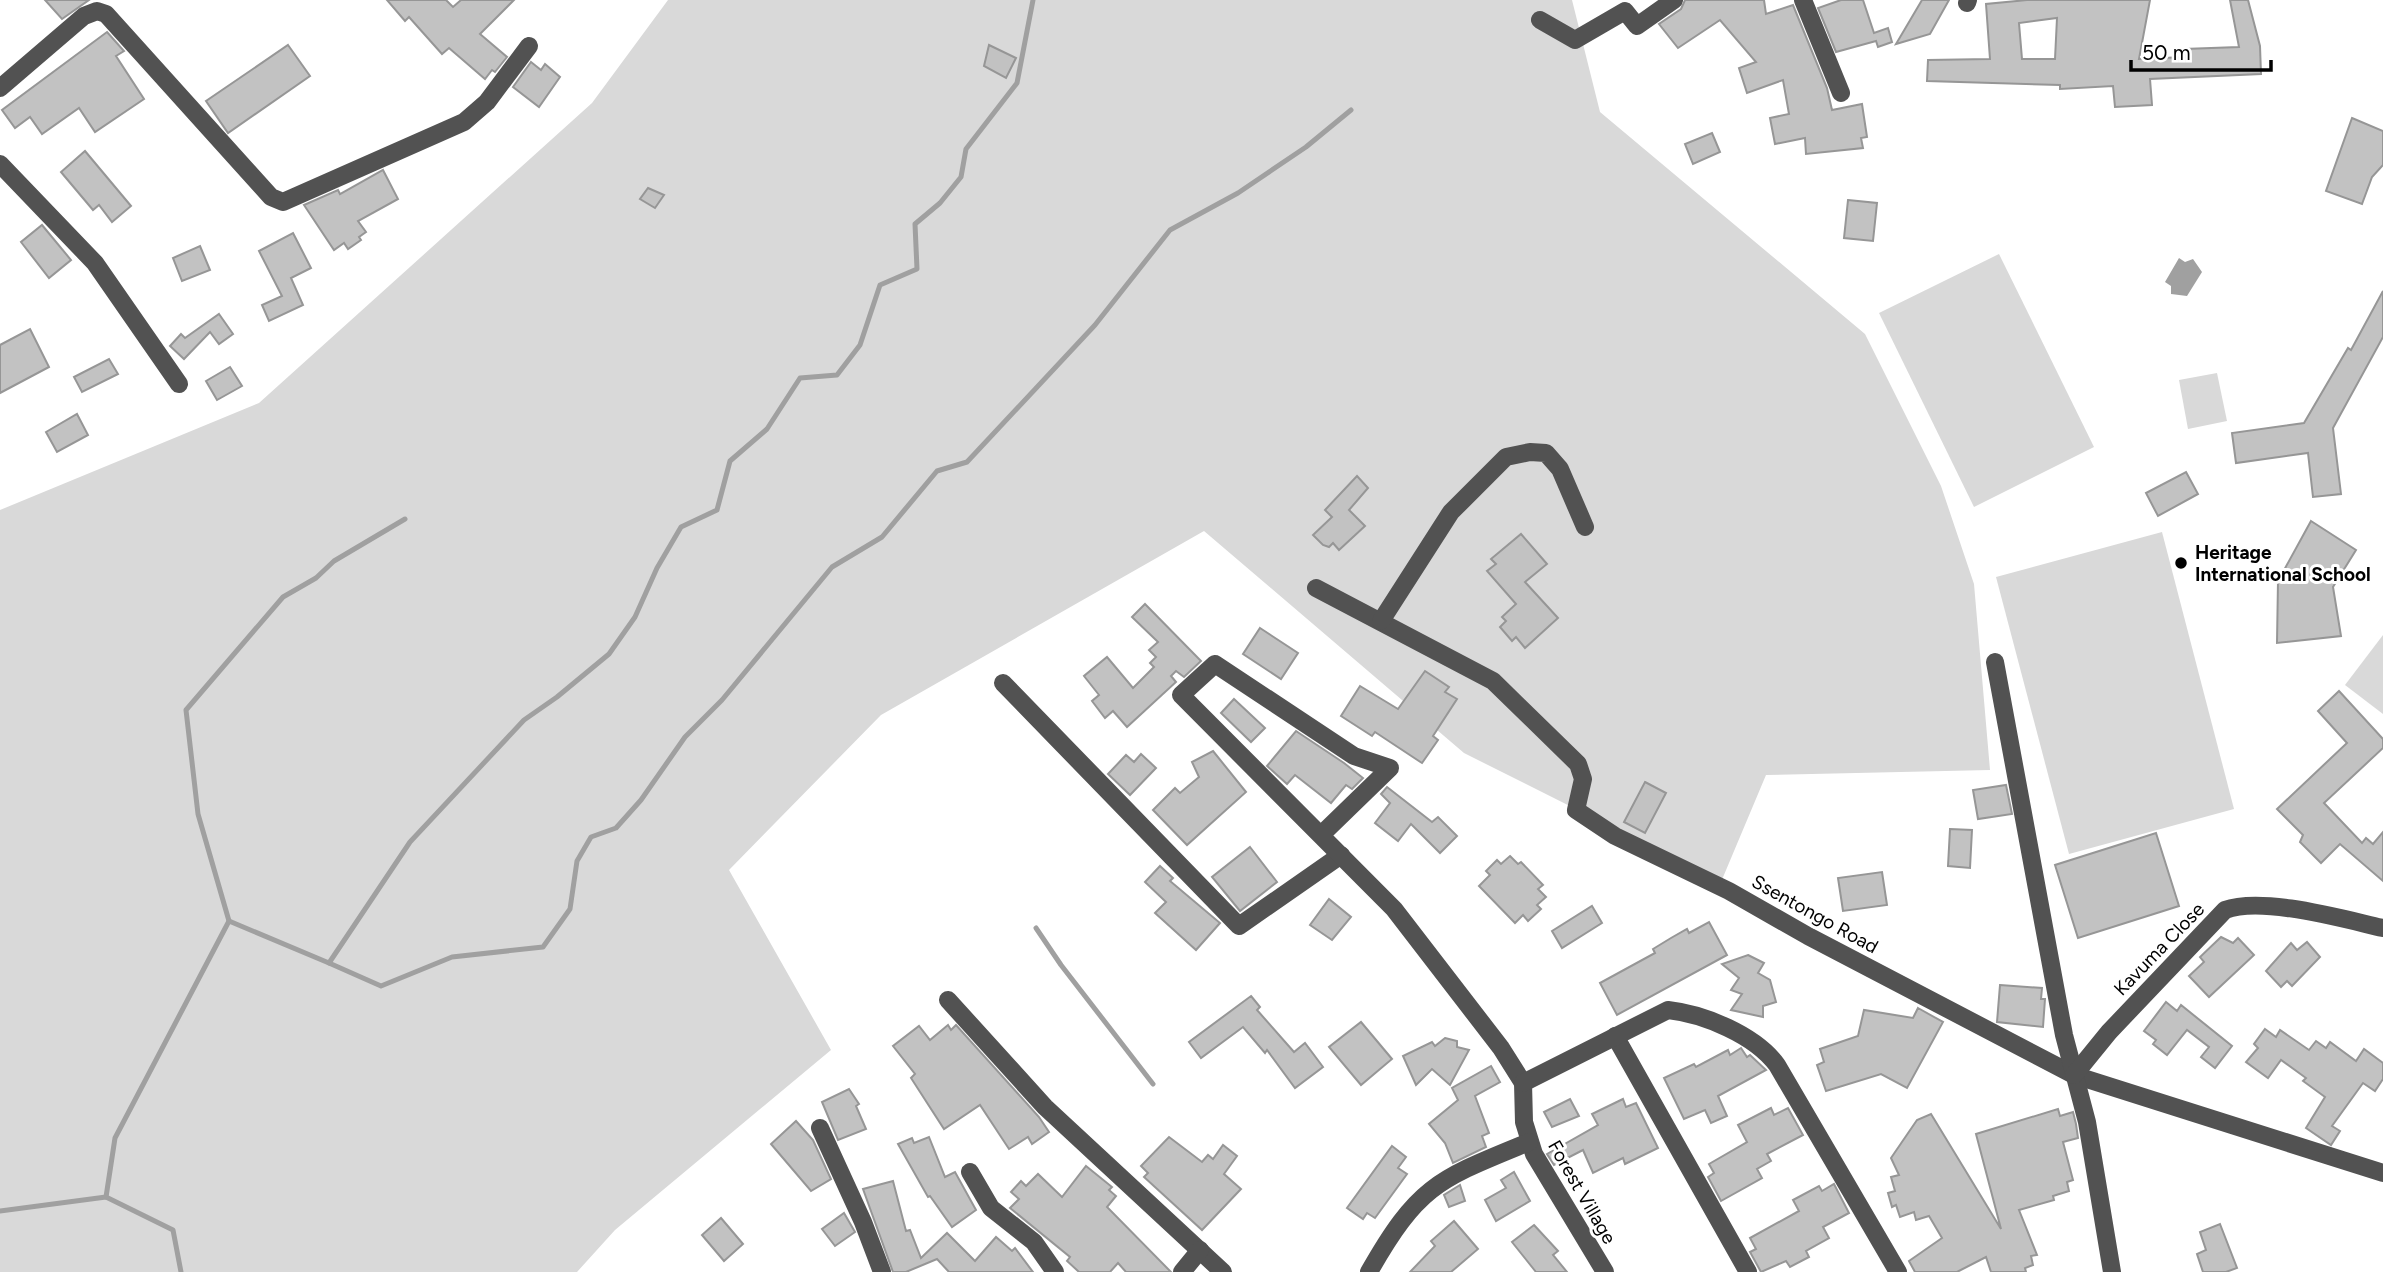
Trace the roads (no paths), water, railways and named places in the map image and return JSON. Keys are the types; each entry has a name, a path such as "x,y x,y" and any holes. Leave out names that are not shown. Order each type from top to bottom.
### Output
{"street":[{"path":"1541,20 1575,40 1625,11 1637,26 1674,0"},
{"path":"1803,0 1841,93"},
{"path":"0,88 84,16 97,11 106,14 271,197 283,202 464,122 487,102 529,46"},
{"path":"0,164 95,263 179,384"},
{"path":"1381,621 1451,512 1506,457 1530,452 1546,453 1560,469 1585,527"},
{"name":"Ssentongo Road","path":"1315,588 1493,681 1583,771 1576,810 1591,822 1729,891 1808,936 2074,1074 2383,1173"},
{"path":"1995,662 2074,1074 2088,1122 2112,1272"},
{"path":"1321,835 1390,768 1354,755 1214,664 1181,695 1411,928 1522,1083 1668,1010 1716,1024 1761,1048 1777,1066 1898,1272"},
{"path":"1003,683 1239,926 1341,855"},
{"name":"Kavuma Close","path":"2074,1074 2109,1032 2225,910 2252,904 2383,928"},
{"path":"948,1000 1045,1107 1223,1272"},
{"path":"1615,1036 1748,1272"},
{"name":"Forest Village","path":"1522,1083 1524,1122 1529,1142 1605,1272"},
{"path":"820,1128 863,1222 882,1272"},
{"path":"1368,1272 1406,1212 1432,1186 1448,1176 1529,1142"},
{"path":"970,1172 991,1208 1034,1241 1055,1272"},
{"path":"1182,1272 1200,1250"}],"waterway":[{"path":"106,1197 115,1138 229,921 329,963 410,842 524,720 609,654 635,617 657,568 681,527 717,510 730,461 767,429 800,378 837,375 860,345 880,285 917,269 915,224 940,203 961,177 966,149 1017,83 1033,0"},
{"path":"329,963 381,986 452,957 543,947 570,909 577,861 591,837 616,828 641,800 685,737 722,700 832,567 882,537 937,471 967,462 1095,325 1170,230 1238,193 1306,147 1351,110"},
{"path":"229,921 198,814 186,710 283,597 316,578 334,561 405,519"},
{"path":"1036,928 1061,965 1153,1084"},
{"path":"0,1211 106,1197 173,1230 181,1272"}],"place":[{"name":"Heritage International School","path":"2181,563"}]}
